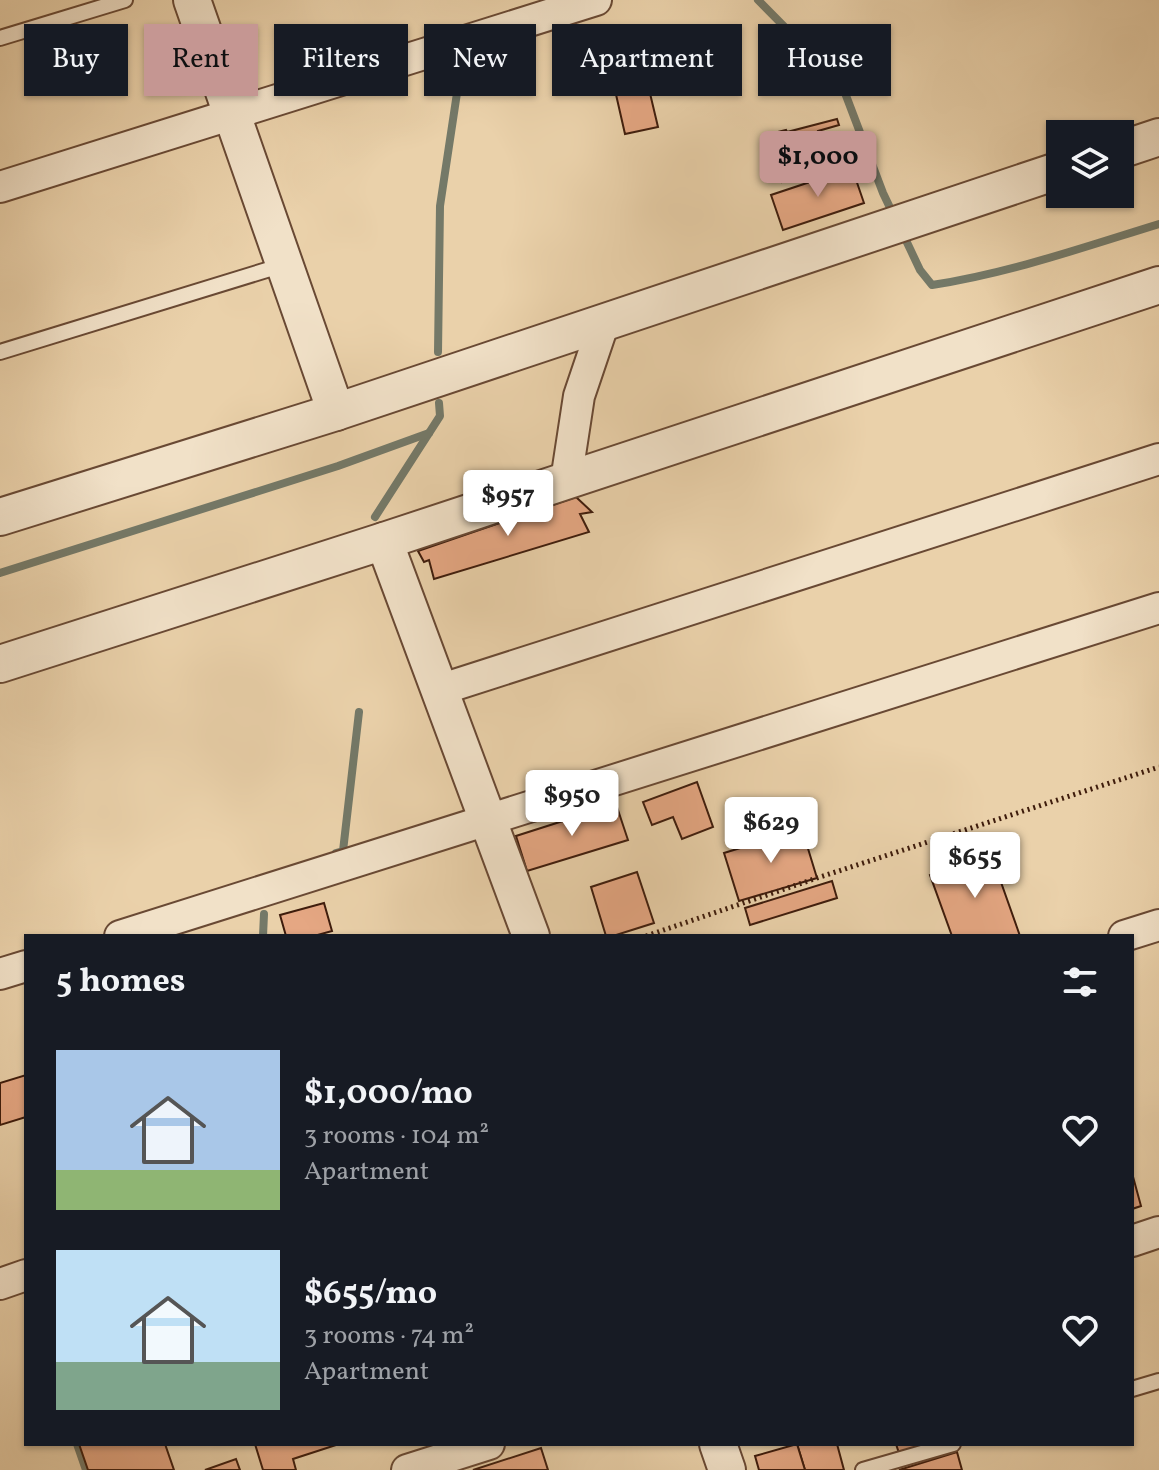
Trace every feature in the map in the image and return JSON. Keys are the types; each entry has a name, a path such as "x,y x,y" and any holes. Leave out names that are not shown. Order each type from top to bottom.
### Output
{"street":[{"path":"192,0 336,412"},
{"path":"0,187 596,0"},
{"path":"1134,145 1159,137"},
{"path":"0,517 336,412 1046,175"},
{"path":"0,664 384,541 1159,285"},
{"path":"566,481 579,396 604,322"},
{"path":"439,690 1159,459"},
{"path":"384,541 530,934"},
{"path":"126,934 1159,608"},
{"path":"1130,934 1159,925"},
{"path":"0,974 24,967"},
{"path":"1134,1240 1159,1232"},
{"path":"0,1284 24,1276"},
{"path":"407,1470 483,1446"},
{"path":"719,1446 727,1470"}],"lane":[{"path":"0,38 125,0"},
{"path":"0,352 284,264"},
{"path":"1134,1388 1159,1381"},
{"path":"863,1470 946,1446"}],"path":[{"path":"652,934 1159,767"}],"building":[{"path":"616,96 651,96 658,127 625,134"},
{"path":"837,119 839,125 818,131 820,140 839,135 841,141 829,144 835,169 782,182 770,134"},
{"path":"852,168 864,203 783,230 771,195"},
{"path":"576,497 592,512 580,514 589,532 434,579 429,560 424,562 418,551"},
{"path":"697,782 713,827 682,839 673,817 652,825 643,802"},
{"path":"616,804 628,840 527,871 516,836"},
{"path":"802,829 817,878 739,901 724,853"},
{"path":"991,854 1019,934 951,934 930,875"},
{"path":"637,872 654,923 619,934 605,934 591,887"},
{"path":"832,881 837,898 750,925 745,908"},
{"path":"324,903 332,931 285,934 280,915"},
{"path":"24,1076 24,1118 0,1125 0,1083"},
{"path":"1134,1180 1141,1206 1134,1208"},
{"path":"80,1446 166,1446 174,1470 88,1470"},
{"path":"256,1446 333,1446 293,1459 296,1470 263,1470"},
{"path":"798,1446 838,1446 844,1470 805,1470"},
{"path":"798,1446 805,1470 759,1470 755,1456"},
{"path":"897,1446 928,1446 899,1453"},
{"path":"541,1448 548,1470 473,1470"},
{"path":"957,1452 962,1470 899,1470"},
{"path":"236,1459 240,1470 205,1470"}],"waterway":[{"path":"758,0 842,85 893,214"},
{"path":"438,352 440,206 457,96"},
{"path":"903,234 920,270 932,285 1018,266 1159,224"},
{"path":"375,517 440,416 439,403"},
{"path":"0,573 338,466 429,433"},
{"path":"336,853 343,851 359,712"},
{"path":"263,934 264,914"},
{"path":"78,1446 86,1470"}]}
